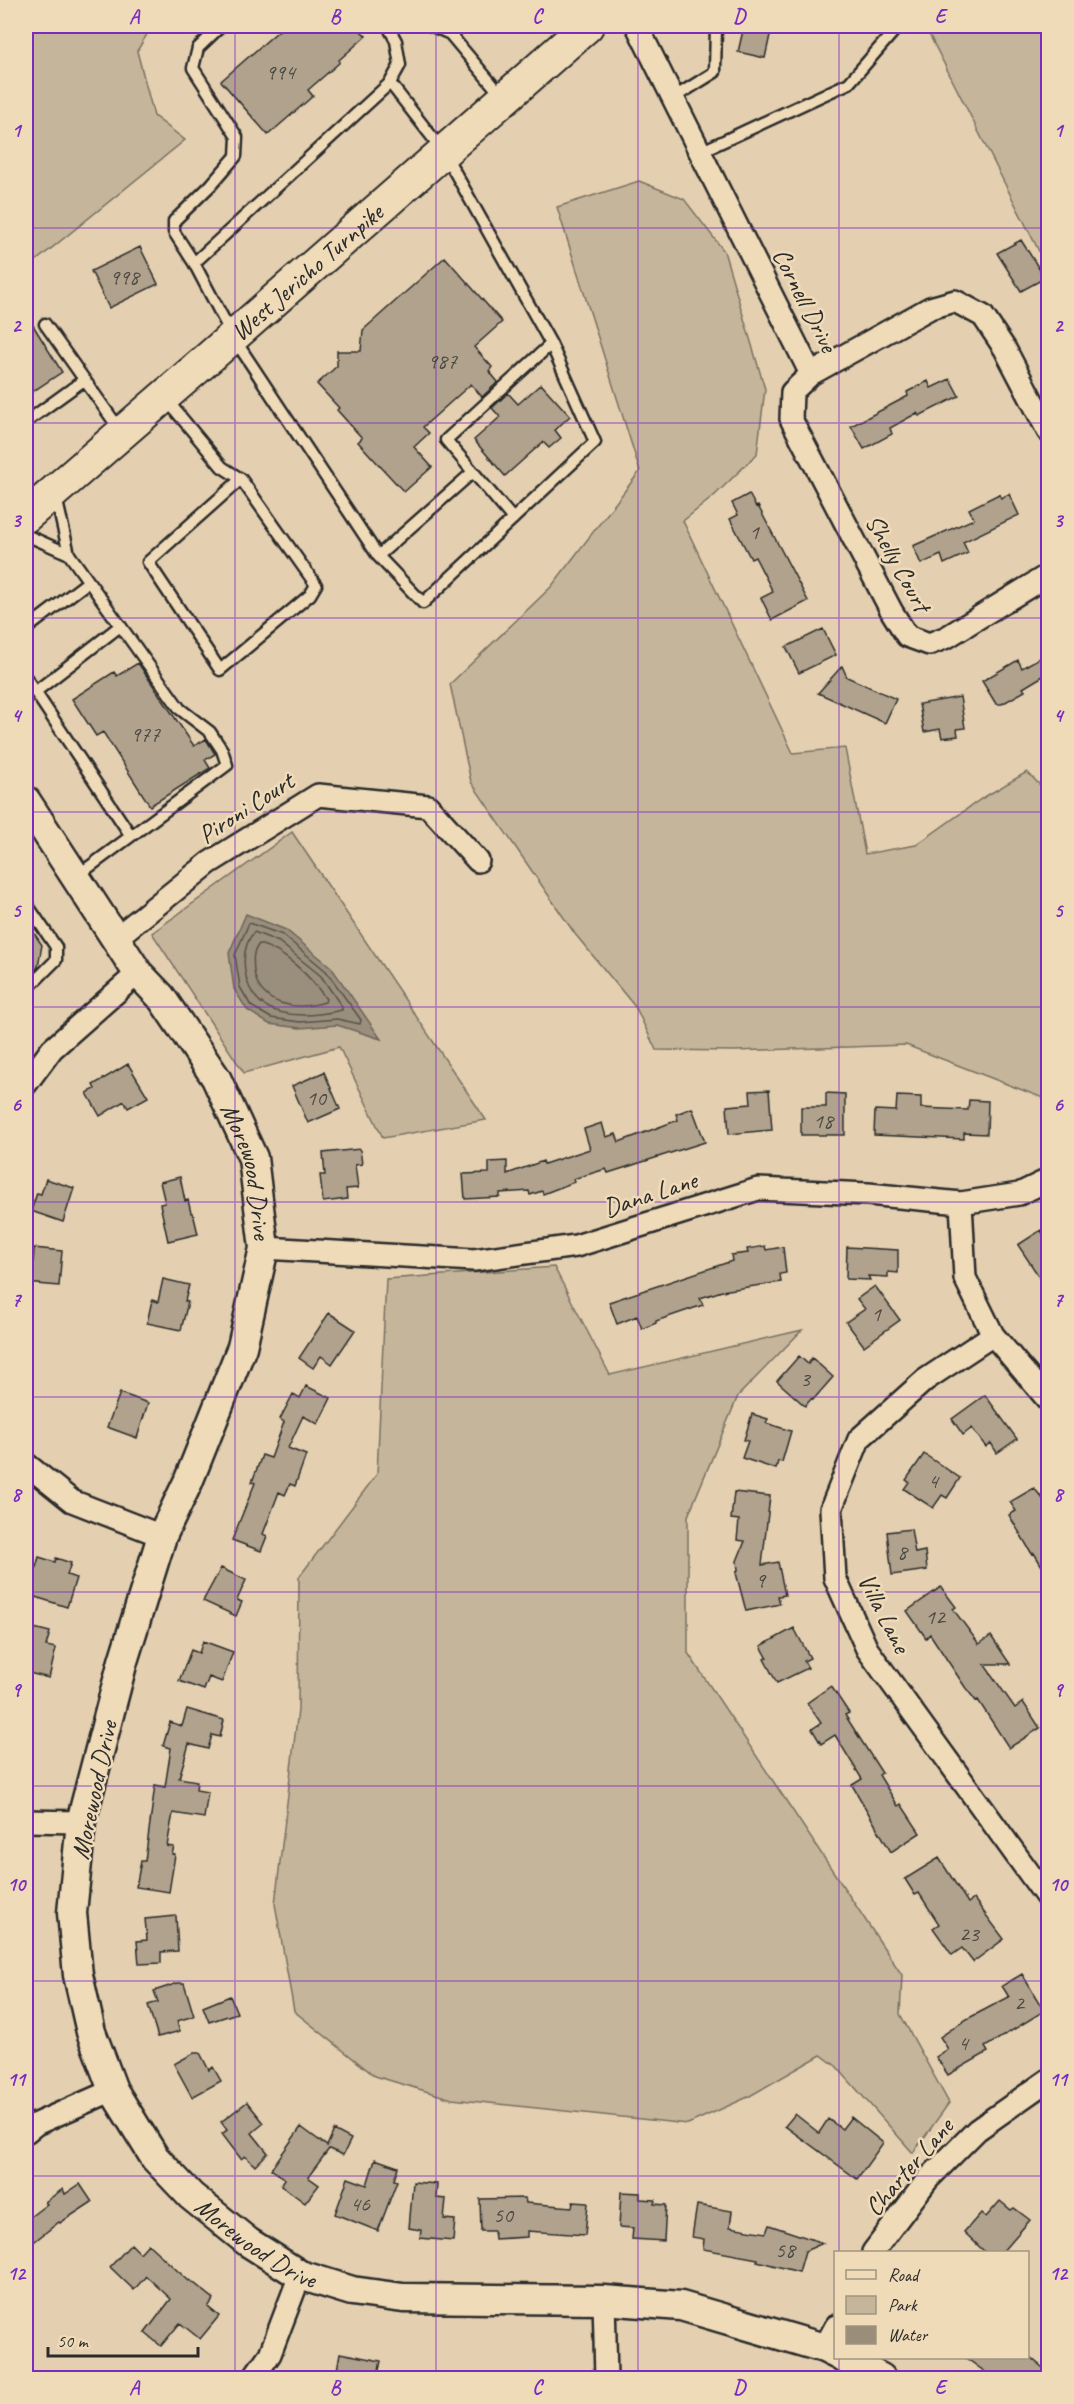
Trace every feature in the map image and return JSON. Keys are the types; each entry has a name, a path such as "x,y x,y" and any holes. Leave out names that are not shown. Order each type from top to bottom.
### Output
{"main road":[{"name":"West Jericho Turnpike","path":"26,516 587,26"}],"street":[{"name":"Cornell Drive","path":"637,26 811,374 930,308 955,301 983,316 1005,349 1048,431"},
{"name":"Shelly Court","path":"811,374 792,392 791,419 892,612 908,636 929,644 946,638 1048,575"},
{"name":"Pironi Court","path":"116,938 209,863 318,795 428,806 478,861"},
{"name":"Morewood Drive","path":"26,803 138,973 161,997 216,1078 253,1158 264,1248 242,1347 188,1482 162,1536 123,1661 81,1822 72,1913 78,1975 91,2032 113,2090 155,2158 191,2196 248,2242 300,2275 352,2291 403,2298 603,2300 681,2306 834,2346"},
{"path":"26,1084 52,1049 138,973"},
{"name":"Dana Lane","path":"264,1248 474,1260 576,1246 758,1189 868,1194 961,1203 1019,1194 1048,1180"},
{"path":"961,1203 965,1278 993,1335 1048,1401"},
{"name":"Villa Lane","path":"993,1335 925,1380 859,1439 831,1509 835,1578 867,1649 1048,1899"},
{"path":"26,1464 72,1501 162,1536"},
{"path":"26,1821 81,1822"},
{"name":"Charter Lane","path":"874,2251 928,2179 977,2130 1048,2080"},
{"path":"26,2132 36,2124 113,2090"},
{"path":"253,2379 270,2354 300,2275"},
{"path":"603,2300 606,2379"},
{"name":"Morewood Drive","path":"853,2359 881,2379"}],"lane":[{"path":"221,26 198,48 193,68 237,137 236,156 211,185 174,221 174,232 194,262 233,337 378,556 423,603 596,442 550,344 443,151 390,83"},
{"path":"194,262 390,83 400,64 396,41 388,26"},
{"path":"432,26 450,34 504,97"},
{"path":"450,34 460,26"},
{"path":"673,98 715,72 716,26"},
{"path":"700,152 849,83 894,31 892,26"},
{"path":"45,324 122,433"},
{"path":"513,519 446,440 550,344"},
{"path":"26,422 84,380"},
{"path":"164,396 222,467 241,479 316,585 310,595 220,670 148,562 241,479"},
{"path":"378,556 473,472"},
{"path":"54,491 69,554 180,709 210,732 222,750 227,765 76,876"},
{"path":"26,535 69,554"},
{"path":"26,629 88,582"},
{"path":"35,693 120,626"},
{"path":"26,678 131,836"},
{"path":"26,903 56,947 56,960 26,990"}],"green space":[{"path":"26,26 152,26 137,51 154,116 185,140 26,269"},
{"path":"925,26 1046,26 1048,38 1048,269"},
{"path":"639,181 684,199 724,251 765,389 757,454 714,496 683,521 793,753 845,748 865,854 916,845 981,799 1027,772 1048,793 1048,1100 906,1045 734,1051 656,1050 636,1008 575,934 471,782 450,684 551,587 640,471 557,207"},
{"path":"292,832 486,1120 383,1138 339,1047 244,1073 152,933"},
{"path":"554,1267 610,1375 802,1330 738,1396 688,1516 688,1653 902,1975 900,2014 949,2103 913,2153 836,2066 821,2055 748,2097 688,2124 452,2099 375,2076 294,2011 275,1904 298,1710 299,1577 377,1474 386,1279"}],"water":[{"path":"246,914 286,930 331,967 381,1039 337,1025 300,1028 269,1024 247,1010 234,989 229,953"}],"building":[{"path":"284,26 356,26 366,36 308,90 313,96 268,135 221,81"},
{"path":"744,26 772,26 765,58 738,52"},
{"path":"1021,240 1045,278 1021,291 997,253"},
{"path":"140,247 158,284 109,308 91,271"},
{"path":"445,257 502,322 474,347 492,367 489,371 498,382 482,397 471,384 423,427 429,433 414,447 432,467 404,492 358,442 362,438 317,384 337,366 337,351 361,351 363,330"},
{"path":"26,314 62,372 26,396"},
{"path":"950,379 959,396 919,416 917,413 890,428 892,434 864,449 851,426 908,396 907,392 928,381 931,388"},
{"path":"541,384 570,416 555,430 561,438 549,448 543,442 505,476 474,440 500,417 492,408 508,393 518,404"},
{"path":"749,494 756,507 758,506 808,601 772,620 761,598 773,592 755,557 751,559 730,519 738,515 732,503"},
{"path":"999,494 1001,498 1009,494 1019,515 963,542 968,553 944,564 941,555 921,564 913,546 974,519 969,509"},
{"path":"823,629 836,655 799,673 786,647"},
{"path":"1048,653 1048,673 1023,688 1025,691 1002,704 996,704 982,681 1018,660 1022,668"},
{"path":"138,663 194,746 206,739 215,754 205,760 210,768 150,806 103,732 96,736 72,699 114,672 117,676"},
{"path":"842,666 847,677 896,699 885,723 818,693"},
{"path":"960,697 965,728 957,729 958,736 942,738 940,729 924,732 919,704"},
{"path":"26,921 42,945 38,967 26,980"},
{"path":"128,1064 148,1097 128,1108 124,1101 100,1116 87,1093 95,1089 93,1085"},
{"path":"324,1072 340,1109 308,1123 292,1086"},
{"path":"769,1090 772,1130 729,1134 727,1106 751,1104 750,1091"},
{"path":"826,1093 845,1094 845,1135 801,1135 801,1107 826,1107"},
{"path":"897,1096 921,1097 921,1108 968,1110 969,1100 988,1101 987,1134 964,1133 964,1139 874,1135 875,1110 896,1111"},
{"path":"692,1108 705,1142 608,1173 606,1169 573,1179 574,1182 543,1194 542,1191 530,1195 529,1191 500,1193 500,1197 465,1199 463,1174 489,1173 489,1162 507,1161 507,1174 543,1161 544,1164 590,1149 584,1129 602,1123 606,1137 616,1134 619,1142 678,1120 676,1114"},
{"path":"360,1149 362,1164 355,1165 358,1188 346,1189 347,1199 323,1202 320,1175 325,1175 323,1153"},
{"path":"180,1177 185,1201 188,1200 198,1234 168,1241 160,1204 165,1203 160,1182"},
{"path":"46,1179 74,1188 63,1222 31,1211 37,1193 41,1194"},
{"path":"1041,1230 1048,1242 1048,1290 1018,1245"},
{"path":"765,1246 766,1250 783,1247 786,1273 780,1274 781,1282 722,1291 700,1298 703,1305 656,1321 642,1329 637,1316 617,1324 609,1302 732,1261 731,1255 748,1253 747,1249"},
{"path":"847,1247 898,1250 898,1273 888,1272 888,1277 868,1276 870,1280 846,1279"},
{"path":"34,1248 62,1251 59,1286 26,1283 28,1265 33,1265"},
{"path":"163,1279 189,1285 185,1301 188,1302 181,1330 147,1323 152,1300 158,1302"},
{"path":"875,1286 900,1320 864,1346 846,1322 865,1309 857,1299"},
{"path":"329,1313 355,1330 332,1364 321,1356 313,1368 299,1358"},
{"path":"799,1356 808,1364 812,1358 833,1377 805,1406 777,1381"},
{"path":"306,1386 331,1398 318,1424 303,1416 288,1448 306,1455 295,1486 290,1484 285,1495 279,1492 263,1534 267,1536 261,1551 232,1540 255,1483 252,1482 262,1455 271,1458 284,1422 280,1419 293,1394 300,1398"},
{"path":"120,1393 148,1403 137,1438 107,1427"},
{"path":"985,1395 1017,1439 997,1453 991,1443 986,1447 972,1428 963,1435 952,1419"},
{"path":"752,1414 768,1419 766,1423 791,1431 782,1462 778,1461 776,1469 742,1458 748,1441 744,1440"},
{"path":"924,1454 960,1478 947,1498 942,1495 933,1508 904,1489 909,1482 906,1480"},
{"path":"1034,1488 1048,1505 1048,1576 1009,1515 1016,1511 1010,1502"},
{"path":"734,1492 770,1496 762,1565 778,1562 785,1595 778,1596 780,1604 746,1611 736,1573 737,1561 745,1541 737,1540 739,1520 731,1519"},
{"path":"911,1529 915,1553 925,1551 927,1570 892,1575 887,1532"},
{"path":"39,1557 55,1562 56,1558 71,1563 67,1575 76,1578 67,1607 26,1594 26,1572 34,1574"},
{"path":"221,1568 246,1580 237,1600 242,1602 236,1616 203,1601"},
{"path":"941,1587 956,1607 953,1609 979,1644 991,1636 1010,1664 984,1664 1015,1708 1023,1702 1040,1728 1009,1748 978,1700 976,1701 965,1687 930,1634 926,1638 907,1611"},
{"path":"26,1626 50,1632 46,1646 56,1648 49,1678 29,1673 31,1663 26,1662"},
{"path":"794,1628 810,1658 804,1661 808,1668 777,1683 764,1659 767,1657 761,1646"},
{"path":"203,1641 233,1652 222,1682 209,1677 204,1690 179,1681 191,1650 199,1653"},
{"path":"831,1686 849,1713 845,1715 882,1773 879,1775 898,1806 901,1804 920,1833 891,1852 852,1785 862,1779 835,1735 821,1744 812,1729 821,1723 807,1703"},
{"path":"187,1709 224,1720 220,1737 212,1735 208,1749 189,1744 179,1778 197,1781 196,1790 208,1792 204,1818 173,1813 167,1846 174,1847 172,1854 175,1855 169,1892 136,1887 141,1861 145,1861 155,1785 165,1787 171,1748 163,1746 170,1722 182,1726"},
{"path":"939,1858 968,1903 974,1899 1004,1939 973,1962 962,1948 952,1955 933,1928 939,1924 919,1893 915,1895 905,1879"},
{"path":"176,1916 178,1951 161,1952 161,1963 139,1964 137,1941 147,1940 145,1919"},
{"path":"1022,1974 1044,2011 985,2047 988,2052 948,2075 936,2057 948,2049 940,2037 967,2019 1009,1997 1002,1986"},
{"path":"184,1983 194,2016 177,2021 180,2031 158,2037 148,2005 158,2002 154,1991"},
{"path":"230,1996 237,2013 209,2022 203,2007"},
{"path":"194,2053 200,2053 209,2070 213,2067 221,2081 192,2097 174,2064"},
{"path":"247,2102 264,2123 252,2133 268,2153 255,2166 245,2156 241,2159 222,2134 227,2130 221,2122"},
{"path":"795,2114 819,2133 828,2119 842,2129 851,2117 883,2143 857,2179 785,2126"},
{"path":"301,2127 327,2146 334,2130 351,2139 343,2155 329,2149 308,2177 319,2185 305,2203 281,2185 285,2179 271,2169"},
{"path":"375,2159 398,2167 394,2180 397,2181 378,2231 335,2214 348,2178 367,2185"},
{"path":"413,2182 437,2184 436,2198 446,2199 444,2219 455,2220 453,2241 420,2238 421,2230 409,2228"},
{"path":"80,2184 92,2202 59,2222 26,2248 26,2220 63,2189 65,2194"},
{"path":"621,2192 640,2193 640,2199 655,2200 654,2204 666,2205 664,2241 632,2239 633,2228 619,2227"},
{"path":"525,2198 526,2203 572,2207 573,2202 588,2203 585,2235 527,2231 527,2237 495,2239 494,2231 481,2231 480,2199"},
{"path":"1000,2201 1030,2220 1003,2251 984,2251 964,2232 981,2213 986,2217"},
{"path":"697,2205 732,2211 730,2227 766,2233 769,2225 823,2243 805,2251 799,2272 757,2261 758,2259 703,2249 704,2239 692,2237"},
{"path":"131,2244 140,2253 148,2244 189,2281 214,2299 208,2307 219,2316 200,2339 180,2323 161,2346 145,2333 171,2299 146,2276 134,2290 110,2267"},
{"path":"340,2353 381,2361 377,2379 349,2379 336,2376"},
{"path":"1031,2358 1048,2372 1048,2379 995,2379 967,2359"}]}
